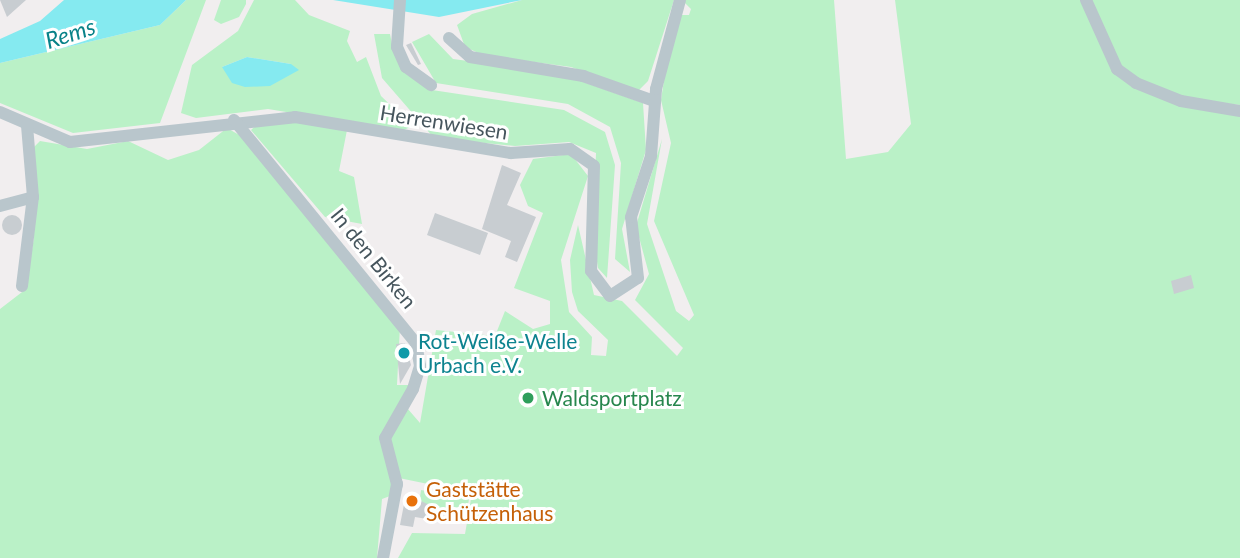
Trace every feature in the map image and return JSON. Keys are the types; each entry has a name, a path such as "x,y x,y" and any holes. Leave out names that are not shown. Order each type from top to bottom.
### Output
{"street":[{"path":"400,0 397,19 406,67 431,85"},
{"name":"Herrenwiesen","path":"0,112 71,142 234,120 295,117 511,153 570,149 584,155 594,166 590,271 610,296 638,278 631,217 657,126 654,101 680,0"},
{"path":"1086,0 1117,69 1136,83 1181,101 1240,111"},
{"path":"449,38 470,57 583,76 654,101"},
{"name":"In den Birken","path":"234,120 381,292 416,343 420,366 413,389 385,438 397,484 383,558"},
{"path":"22,286 33,197 27,125"},
{"path":"0,206 33,197"}],"green space":[{"path":"186,0 206,0 160,123 73,133 0,103 0,63 160,25"},
{"path":"221,0 246,0 246,4 239,17 221,24 214,20"},
{"path":"254,0 295,0 309,15 350,31 347,41 357,62 366,57 381,96 412,126 402,131 268,109 196,118 181,113 192,65 238,31","holes":["247,57 291,64 222,67"]},
{"path":"522,0 674,0 648,81 638,91 571,67 483,55 465,47 457,25 472,14"},
{"path":"682,0 834,0 846,159 888,152 911,124 895,0 1082,0 1114,70 1170,102 1240,116 1240,558 398,558 412,533 465,534 472,493 394,477 390,496 382,499 377,558 0,558 0,309 26,289 34,237 34,147 40,141 87,149 128,141 168,160 199,150 227,128 248,140 400,326 397,385 412,385 401,401 420,423 436,330 495,336 505,311 533,329 550,324 550,301 514,288 543,213 528,206 520,185 533,159 571,154 588,176 561,260 569,312 592,337 591,355 606,356 608,340 578,311 572,292 570,260 578,225 594,295 622,301 677,356 683,348 635,300 649,274 636,226 662,139 647,224 676,311 689,321 694,315 654,221 671,143 661,100 669,47 678,15 689,15 691,9"},
{"path":"1090,0 1240,0 1240,105 1179,98 1136,80 1118,66"},
{"path":"374,34 390,34 392,44 432,90 564,110 605,132 615,165 607,278 598,268 593,236 596,153 569,142 515,146 434,138 382,78"},
{"path":"429,34 453,59 558,73 643,103 646,150 622,229 630,272 615,259 621,163 610,127 568,104 436,83 412,42"},
{"path":"297,120 347,130 339,171 354,177 362,224 325,217 251,130 261,121"},
{"path":"421,490 469,499 466,517 419,505"}],"water":[{"name":"Rems","path":"64,0 186,0 160,25 0,63 0,39 40,21"},
{"path":"333,0 522,0 439,17"},
{"path":"247,57 291,64 299,70 270,86 245,87 232,83 222,67"}],"building":[{"path":"0,0 26,0 7,17"},
{"path":"411,43 421,64 418,65 406,45"},
{"path":"502,165 521,173 507,205 536,217 517,262 505,257 511,241 482,229"},
{"path":"435,213 488,233 480,255 427,235"},
{"path":"12,215 19,218 22,225 19,232 12,235 5,232 2,225 5,218"},
{"path":"1191,275 1194,288 1174,294 1171,281"},
{"path":"405,343 411,365 400,384 396,344"},
{"path":"406,494 436,508 433,520 415,517 413,527 400,525"}],"place":[{"name":"Rot-Weiße-Welle Urbach e.V.","path":"404,353"},
{"name":"Waldsportplatz","path":"528,398"},
{"name":"Gaststätte Schützenhaus","path":"412,501"}]}
